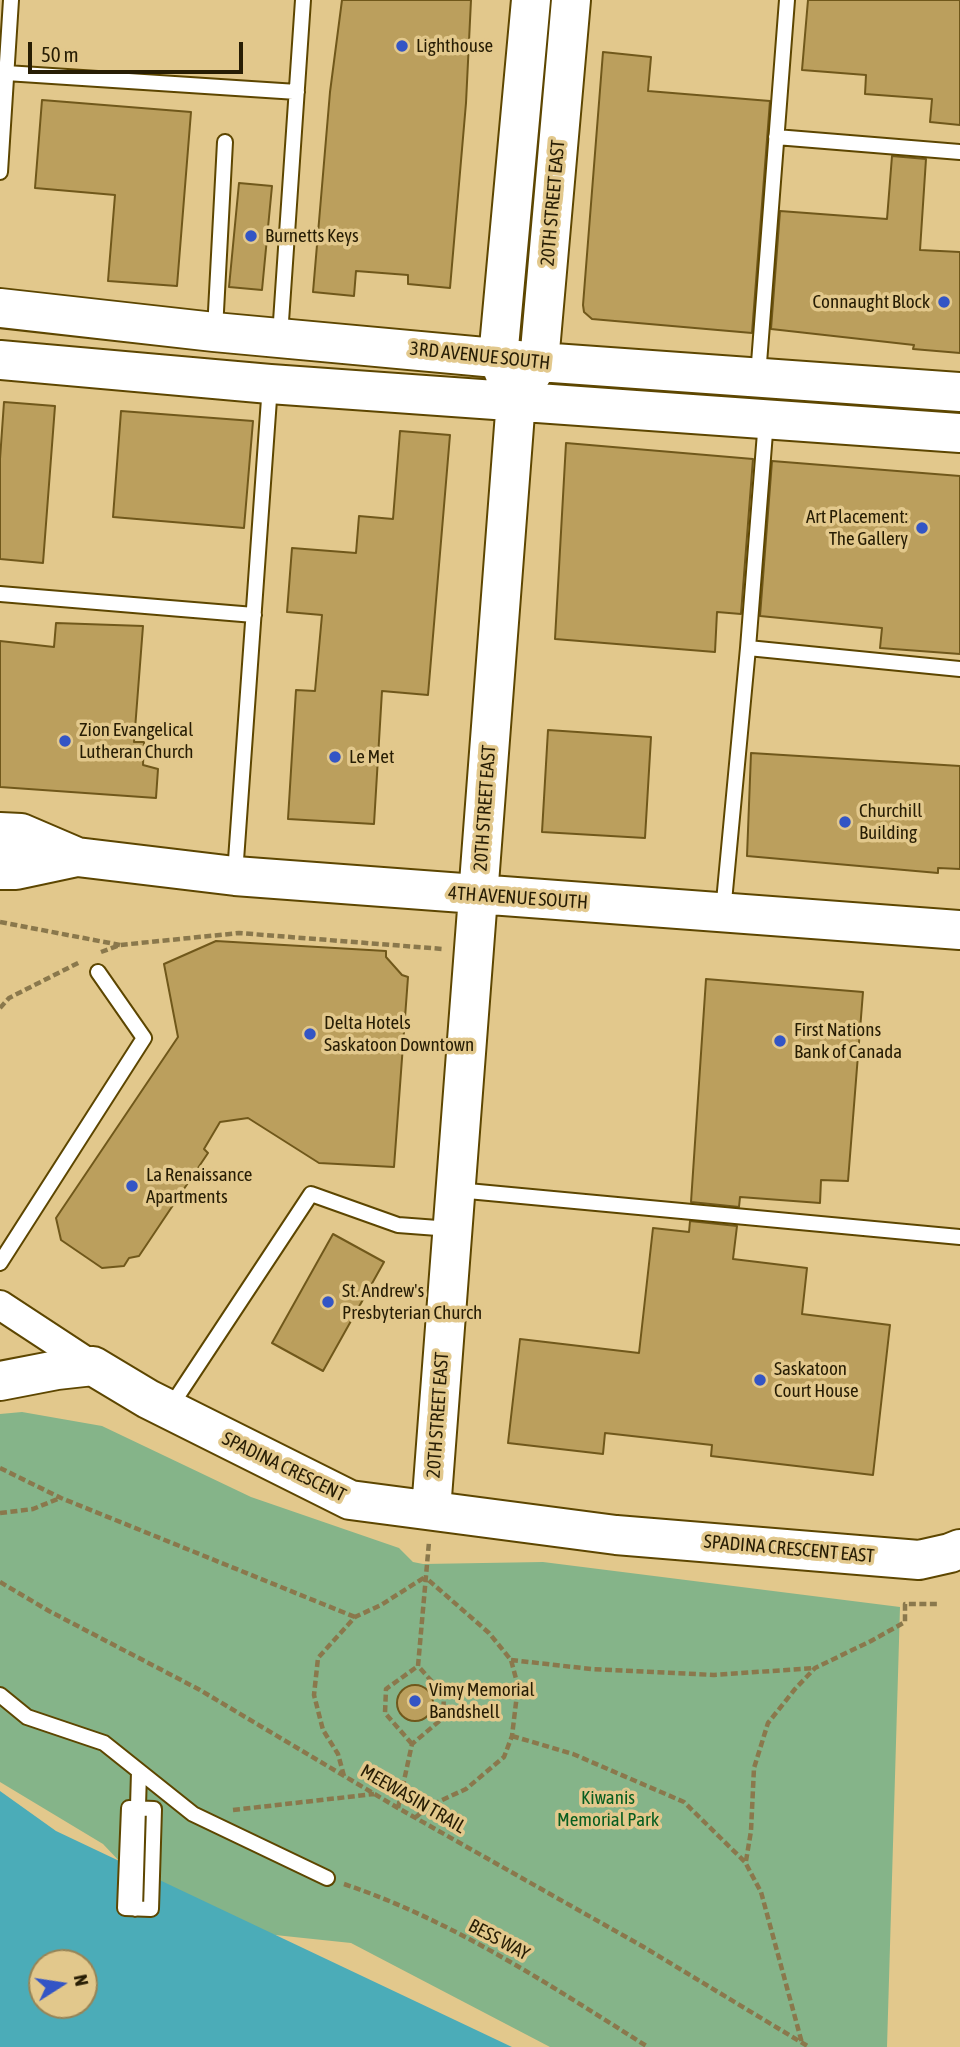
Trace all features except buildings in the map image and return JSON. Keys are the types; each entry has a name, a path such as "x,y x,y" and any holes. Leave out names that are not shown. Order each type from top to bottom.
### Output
{"main road":[{"name":"20TH STREET EAST","path":"516,400 498,358 531,0"},
{"name":"20TH STREET EAST","path":"431,1510 516,400 539,362 571,0"},
{"name":"3RD AVENUE SOUTH","path":"0,308 214,332 539,362 960,392"},
{"name":"3RD AVENUE SOUTH","path":"0,360 270,384 960,433"},
{"name":"4TH AVENUE SOUTH","path":"0,832 21,832 77,857 235,876 960,930"},
{"name":"4TH AVENUE SOUTH","path":"0,870 16,870 77,857"},
{"name":"SPADINA CRESCENT","path":"93,1366 168,1410 350,1500 616,1535"},
{"path":"0,1381 93,1366"},
{"name":"SPADINA CRESCENT EAST","path":"616,1535 919,1560 960,1549"}],"street":[{"name":"SPADINA CRESCENT","path":"0,1305 93,1366"}],"lane":[{"path":"0,172 11,0"},
{"path":"280,337 303,0"},
{"path":"758,378 787,0"},
{"path":"6,73 297,92"},
{"path":"776,137 960,152"},
{"path":"214,332 225,142"},
{"path":"235,876 270,384"},
{"path":"723,913 766,419"},
{"path":"0,594 254,615"},
{"path":"748,648 960,668"},
{"path":"0,1263 144,1038 98,972"},
{"path":"455,1189 960,1237"},
{"path":"168,1410 311,1194 398,1226 451,1228"},
{"path":"0,1695 27,1717 104,1743 193,1814 327,1878"},
{"path":"139,1772 139,1808"},
{"path":"129,1808 139,1808 155,1809 151,1909 125,1908 129,1808"}],"path":[{"path":"0,922 120,945"},
{"path":"0,1008 9,998 92,956 120,945 239,933 473,952"},
{"path":"0,1468 61,1498 355,1617"},
{"path":"0,1513 33,1509 61,1498"},
{"path":"344,1776 338,1754 323,1730 314,1695 318,1658 355,1617 381,1605 425,1577"},
{"path":"416,1817 429,1806 466,1789 504,1757 512,1736 518,1686 512,1660 489,1633 425,1577"},
{"path":"398,1808 412,1744 443,1718 444,1695 418,1666 425,1577"},
{"name":"MEEWASIN TRAIL","path":"0,1582 49,1611 200,1690 398,1808 642,1946 809,2047"},
{"path":"512,1660 591,1669 714,1675 815,1668 871,1642 905,1622 905,1604 937,1604"},
{"path":"412,1744 385,1713 386,1689 418,1666"},
{"path":"746,1862 751,1832 754,1768 768,1723 815,1668"},
{"path":"512,1736 573,1754 684,1802 746,1862 761,1892 802,2043"},
{"path":"193,1814 375,1794"},
{"name":"BESS WAY","path":"327,1878 384,1898 517,1964 648,2047"}],"green space":[{"name":"Kiwanis Memorial Park","path":"22,1412 102,1426 251,1497 399,1548 413,1562 543,1562 900,1607 887,2047 550,2047 351,1943 256,1933 123,1865 103,1844 0,1782 0,1414"}],"water":[{"path":"0,1791 56,1831 512,2047 0,2047"}],"place":[{"name":"Lighthouse","path":"402,46"},
{"name":"Burnetts Keys","path":"251,236"},
{"name":"Connaught Block","path":"944,302"},
{"name":"Art Placement: The Gallery","path":"922,528"},
{"name":"Zion Evangelical Lutheran Church","path":"65,741"},
{"name":"Le Met","path":"335,757"},
{"name":"Churchill Building","path":"845,822"},
{"name":"Delta Hotels Saskatoon Downtown","path":"310,1034"},
{"name":"First Nations Bank of Canada","path":"780,1041"},
{"name":"La Renaissance Apartments","path":"132,1186"},
{"name":"St. Andrew's Presbyterian Church","path":"328,1302"},
{"name":"Saskatoon Court House","path":"760,1380"},
{"name":"Vimy Memorial Bandshell","path":"415,1701"}]}
